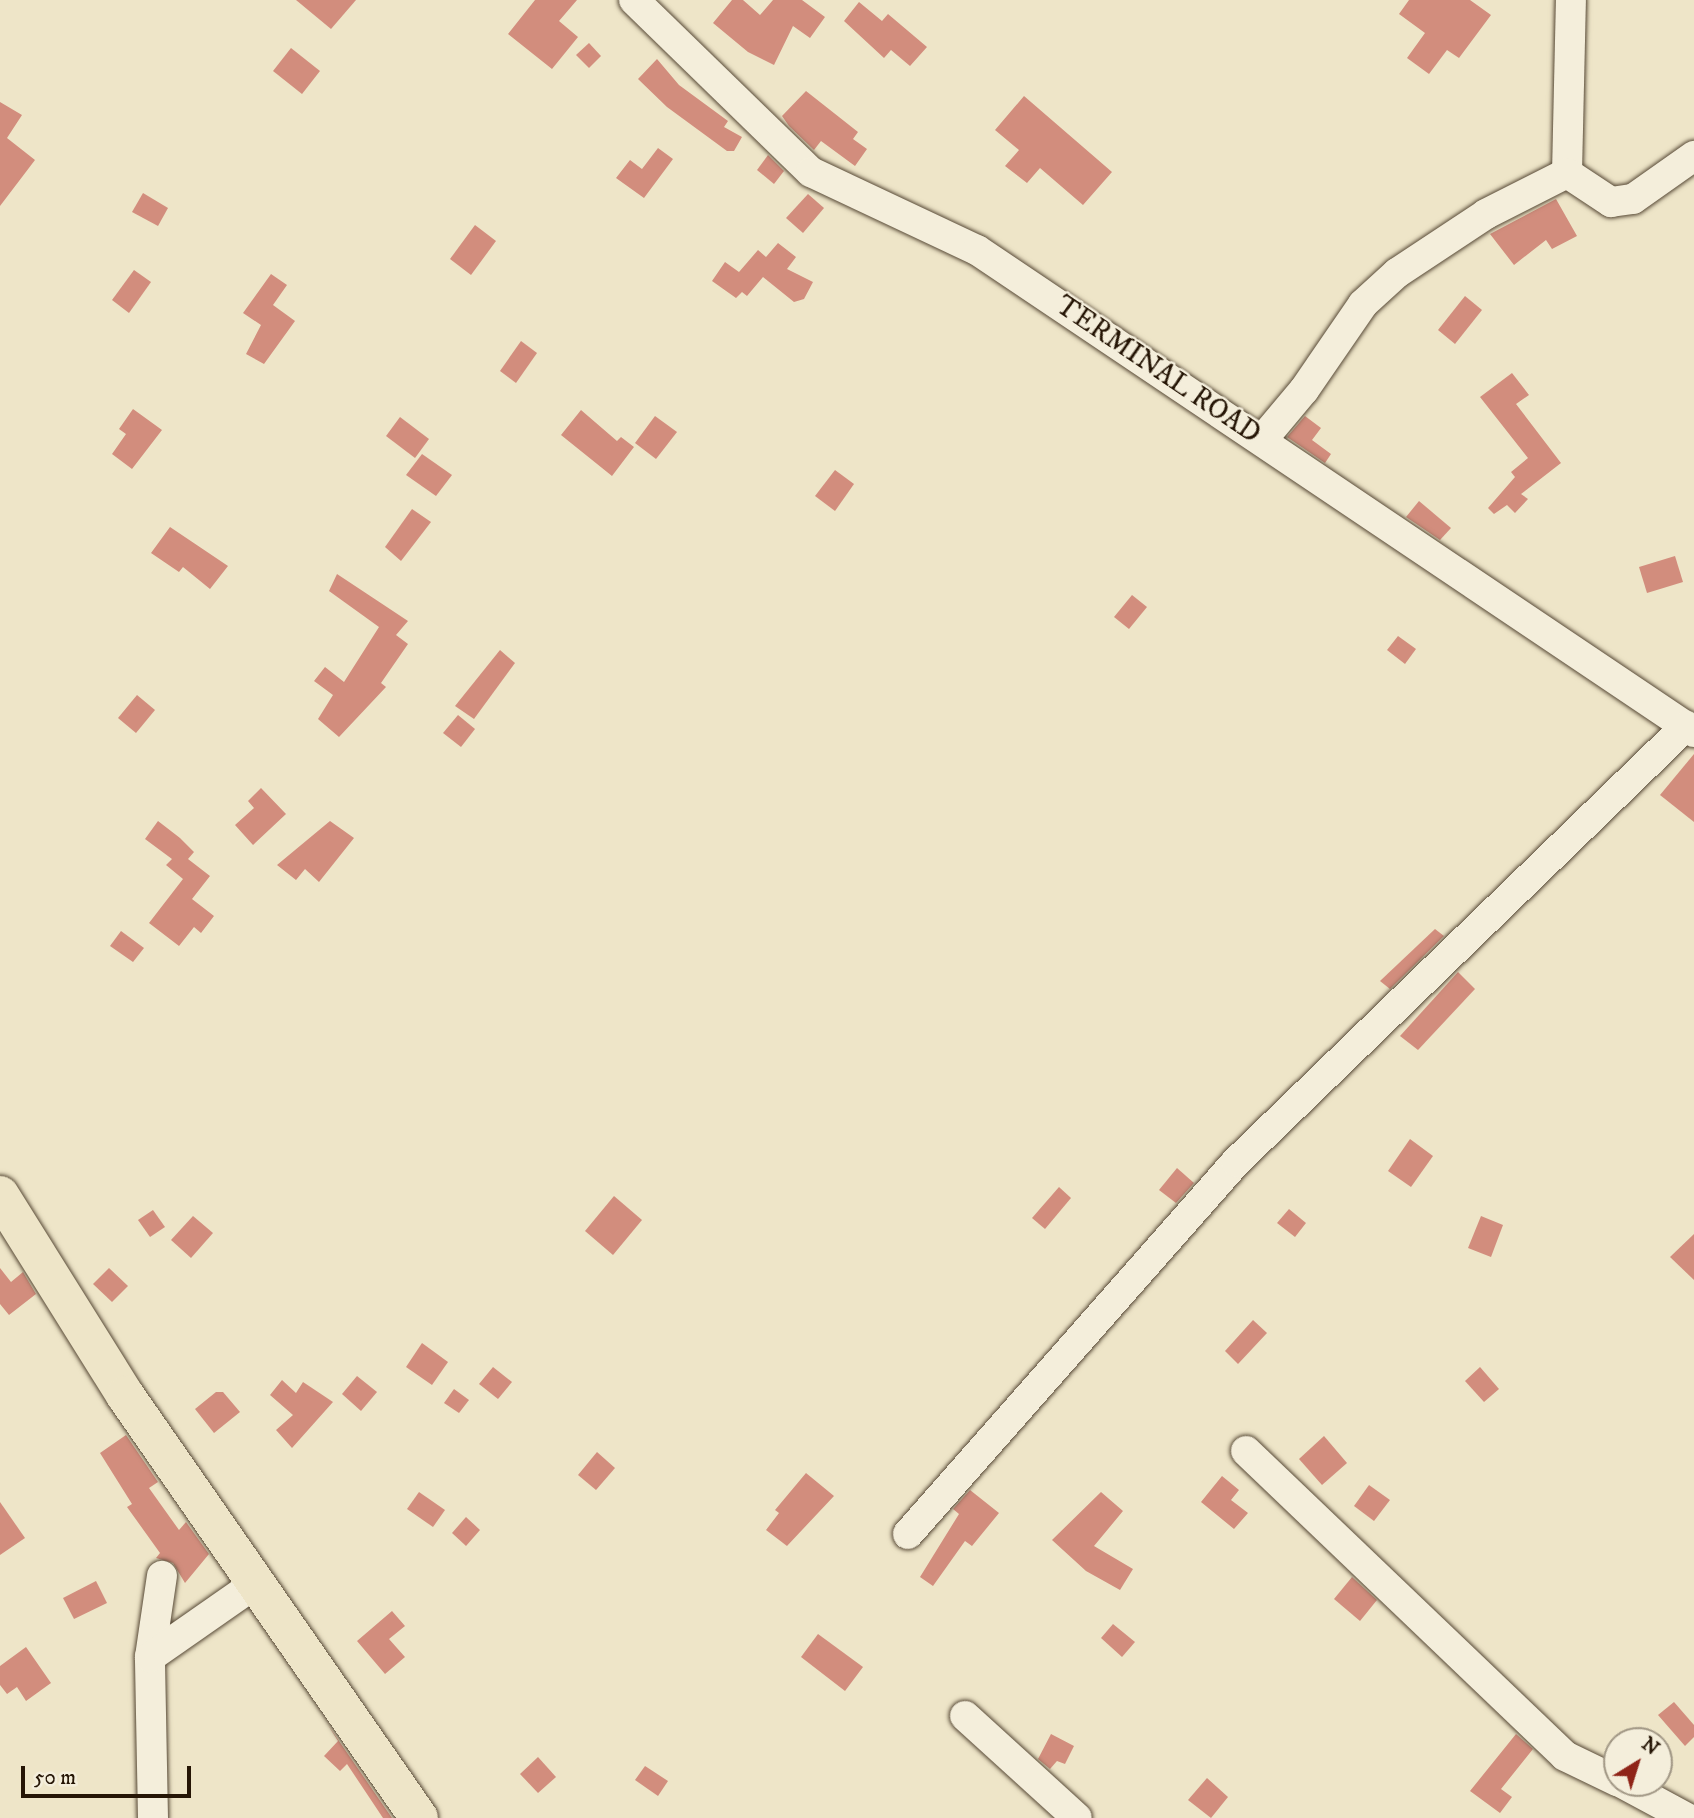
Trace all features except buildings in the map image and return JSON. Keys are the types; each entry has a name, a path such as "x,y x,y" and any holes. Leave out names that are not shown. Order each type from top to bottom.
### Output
{"main road":[{"path":"0,1195 125,1395 419,1818"}],"street":[{"name":"TERMINAL ROAD","path":"634,0 811,172 977,250 1690,729"},
{"path":"1567,173 1572,0"},
{"path":"1567,173 1611,202 1633,199 1694,156"},
{"path":"1262,440 1304,390 1363,304 1397,273 1486,215 1567,173"},
{"path":"908,1534 1236,1162 1690,729"},
{"path":"1246,1451 1565,1756 1603,1774"},
{"path":"153,1818 150,1657 162,1576"},
{"path":"150,1657 256,1583"},
{"path":"965,1717 1077,1818"},
{"path":"1648,1797 1687,1818"}]}
